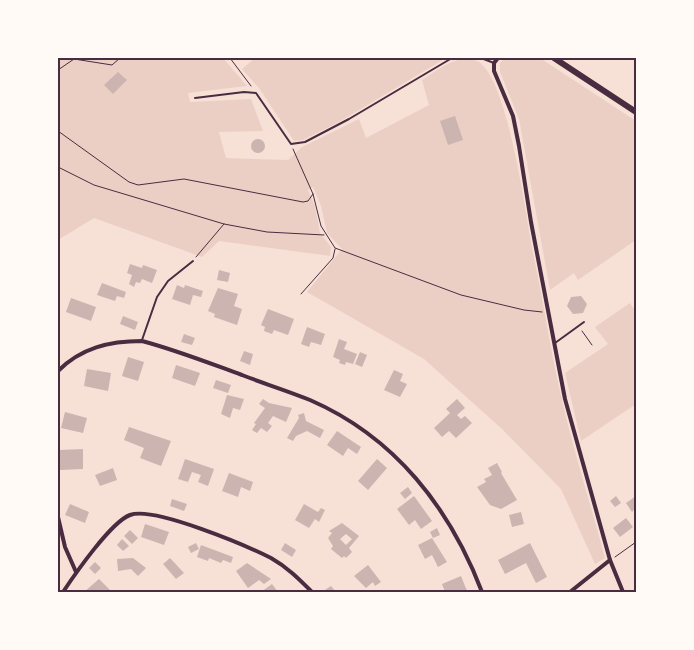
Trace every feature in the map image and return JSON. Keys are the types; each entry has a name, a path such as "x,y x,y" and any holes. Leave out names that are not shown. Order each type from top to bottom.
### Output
{"main road":[{"path":"554,58 636,112"}],"street":[{"path":"498,58 494,63 494,71 513,116 520,146 565,398 610,560 623,592"},
{"path":"58,371 76,356 96,346 120,341 142,341 311,401 376,440 406,466 437,503 468,558 482,592"},
{"path":"63,592 76,572 114,527 129,515 143,512 170,518 271,559 293,573 312,592"},
{"path":"58,518 65,547 76,572"},
{"path":"570,592 610,560"}],"lane":[{"path":"195,98 244,92 256,93 291,144 305,142 452,58"},
{"path":"481,58 494,63"},
{"path":"142,341 157,296 168,280 193,261"},
{"path":"555,342 584,322"}],"path":[{"path":"58,70 74,59 112,65 120,58"},
{"path":"230,58 256,93"},
{"path":"58,131 129,182 138,185 170,179 184,179 303,202 308,201 313,194"},
{"path":"291,144 313,194 324,234 335,248 460,296 524,310 549,312"},
{"path":"58,167 94,185 224,224 266,232 302,235 324,234"},
{"path":"193,261 224,224"},
{"path":"300,294 333,258 335,248"},
{"path":"578,326 592,345"},
{"path":"610,560 636,542"}],"shaded area":[{"path":"58,58 223,58 247,86 188,93 190,102 251,99 263,131 219,132 226,158 288,160 302,147 359,119 366,138 429,105 422,80 441,67 462,59 470,59 477,61 488,71 506,117 514,147 558,381 572,440 605,558 595,564 561,489 503,430 424,359 307,292 342,249 327,233 321,206 313,187 308,190 315,206 320,233 331,247 330,256 219,241 202,257 94,218 58,240"},
{"path":"255,58 446,58 339,122 303,140 294,141 259,88 242,69"},
{"path":"540,58 636,121 636,240 578,280 574,273 550,290 519,119 500,72 500,63 503,60"},
{"path":"630,303 636,312 636,404 581,441 565,373 608,344 595,327"}],"building":[{"path":"118,72 127,80 113,94 104,85"},
{"path":"455,116 463,140 448,145 440,121"},
{"path":"258,139 263,141 265,146 263,151 258,153 253,151 251,146 253,141"},
{"path":"130,264 142,268 143,265 157,270 152,283 142,279 140,283 136,282 134,287 129,284 132,275 127,273"},
{"path":"219,270 230,273 228,282 217,280"},
{"path":"102,283 126,292 124,298 117,296 115,301 97,295"},
{"path":"177,285 184,288 185,285 203,291 201,297 193,295 190,305 172,299"},
{"path":"218,288 238,294 234,306 242,309 237,325 214,317 215,314 208,311"},
{"path":"581,296 587,304 583,313 573,314 567,306 571,297"},
{"path":"71,298 96,307 91,321 66,312"},
{"path":"268,309 294,319 288,335 274,330 272,334 264,331 265,327 261,325"},
{"path":"123,316 138,322 135,330 120,324"},
{"path":"307,327 325,334 321,345 311,342 309,347 301,344"},
{"path":"184,334 195,338 192,345 181,342"},
{"path":"339,339 347,342 344,349 357,354 353,364 346,362 345,365 339,363 340,360 333,357"},
{"path":"244,351 253,354 250,365 240,361"},
{"path":"360,352 367,355 362,367 355,364"},
{"path":"128,357 144,362 138,381 122,376"},
{"path":"176,365 200,373 195,386 172,378"},
{"path":"87,369 111,373 108,391 84,386"},
{"path":"394,370 403,374 400,381 407,384 400,397 384,390"},
{"path":"216,380 231,385 228,393 213,388"},
{"path":"227,395 244,399 240,410 233,408 230,418 221,414"},
{"path":"263,399 269,403 292,408 286,422 273,416 268,423 272,426 267,432 261,428 257,433 252,430 256,424 254,423 265,408 259,404"},
{"path":"457,399 465,408 457,415 461,419 465,416 472,423 456,438 449,431 442,437 434,428 450,413 446,409"},
{"path":"65,412 87,418 83,433 61,428"},
{"path":"304,413 306,421 324,430 320,438 307,431 296,436 293,441 287,438 299,418 298,415"},
{"path":"129,427 171,441 161,466 140,458 144,448 124,440"},
{"path":"337,431 361,447 357,454 348,448 343,456 327,445"},
{"path":"83,449 83,469 60,470 59,450"},
{"path":"185,459 214,469 208,486 198,482 201,475 192,472 188,482 178,479"},
{"path":"377,459 387,468 368,490 358,481"},
{"path":"497,463 517,500 501,509 490,505 477,487 486,482 484,479 492,475 488,468"},
{"path":"113,468 117,480 100,486 95,475"},
{"path":"229,473 253,482 250,491 241,487 238,497 222,491"},
{"path":"408,487 412,493 405,499 400,493"},
{"path":"414,496 432,521 421,529 415,520 409,525 397,509"},
{"path":"616,496 621,503 615,507 610,501"},
{"path":"636,496 636,508 632,512 626,503"},
{"path":"172,499 187,504 184,511 170,506"},
{"path":"70,504 89,512 85,523 65,515"},
{"path":"304,504 318,512 321,508 325,510 319,522 315,519 309,528 295,520"},
{"path":"521,512 524,524 512,527 509,515"},
{"path":"626,518 633,527 620,537 613,528"},
{"path":"342,523 359,536 349,548 352,552 346,558 344,556 342,558 331,549 333,546 328,538 332,533 329,531","holes":["346,534 352,539 346,545 340,539"]},
{"path":"145,524 169,532 164,545 141,537"},
{"path":"437,528 440,535 433,538 430,532"},
{"path":"130,530 138,538 132,544 124,536"},
{"path":"432,538 447,562 438,567 432,555 425,559 418,545"},
{"path":"122,539 129,546 123,551 117,545"},
{"path":"196,543 199,549 191,553 188,547"},
{"path":"285,543 296,550 292,557 281,550"},
{"path":"530,543 547,577 536,583 526,563 505,574 498,560"},
{"path":"201,545 233,557 231,563 223,560 221,563 209,558 208,561 197,557"},
{"path":"133,558 146,568 138,576 131,569 118,571 117,559"},
{"path":"170,558 184,573 176,579 163,564"},
{"path":"95,562 101,568 95,574 89,568"},
{"path":"247,563 271,579 264,584 259,580 248,588 236,571"},
{"path":"368,565 381,582 375,586 373,582 366,588 354,576"},
{"path":"461,576 467,591 445,592 442,584"},
{"path":"99,579 112,592 84,592"},
{"path":"272,584 278,592 261,592"},
{"path":"331,586 336,592 326,592 325,590"}]}
